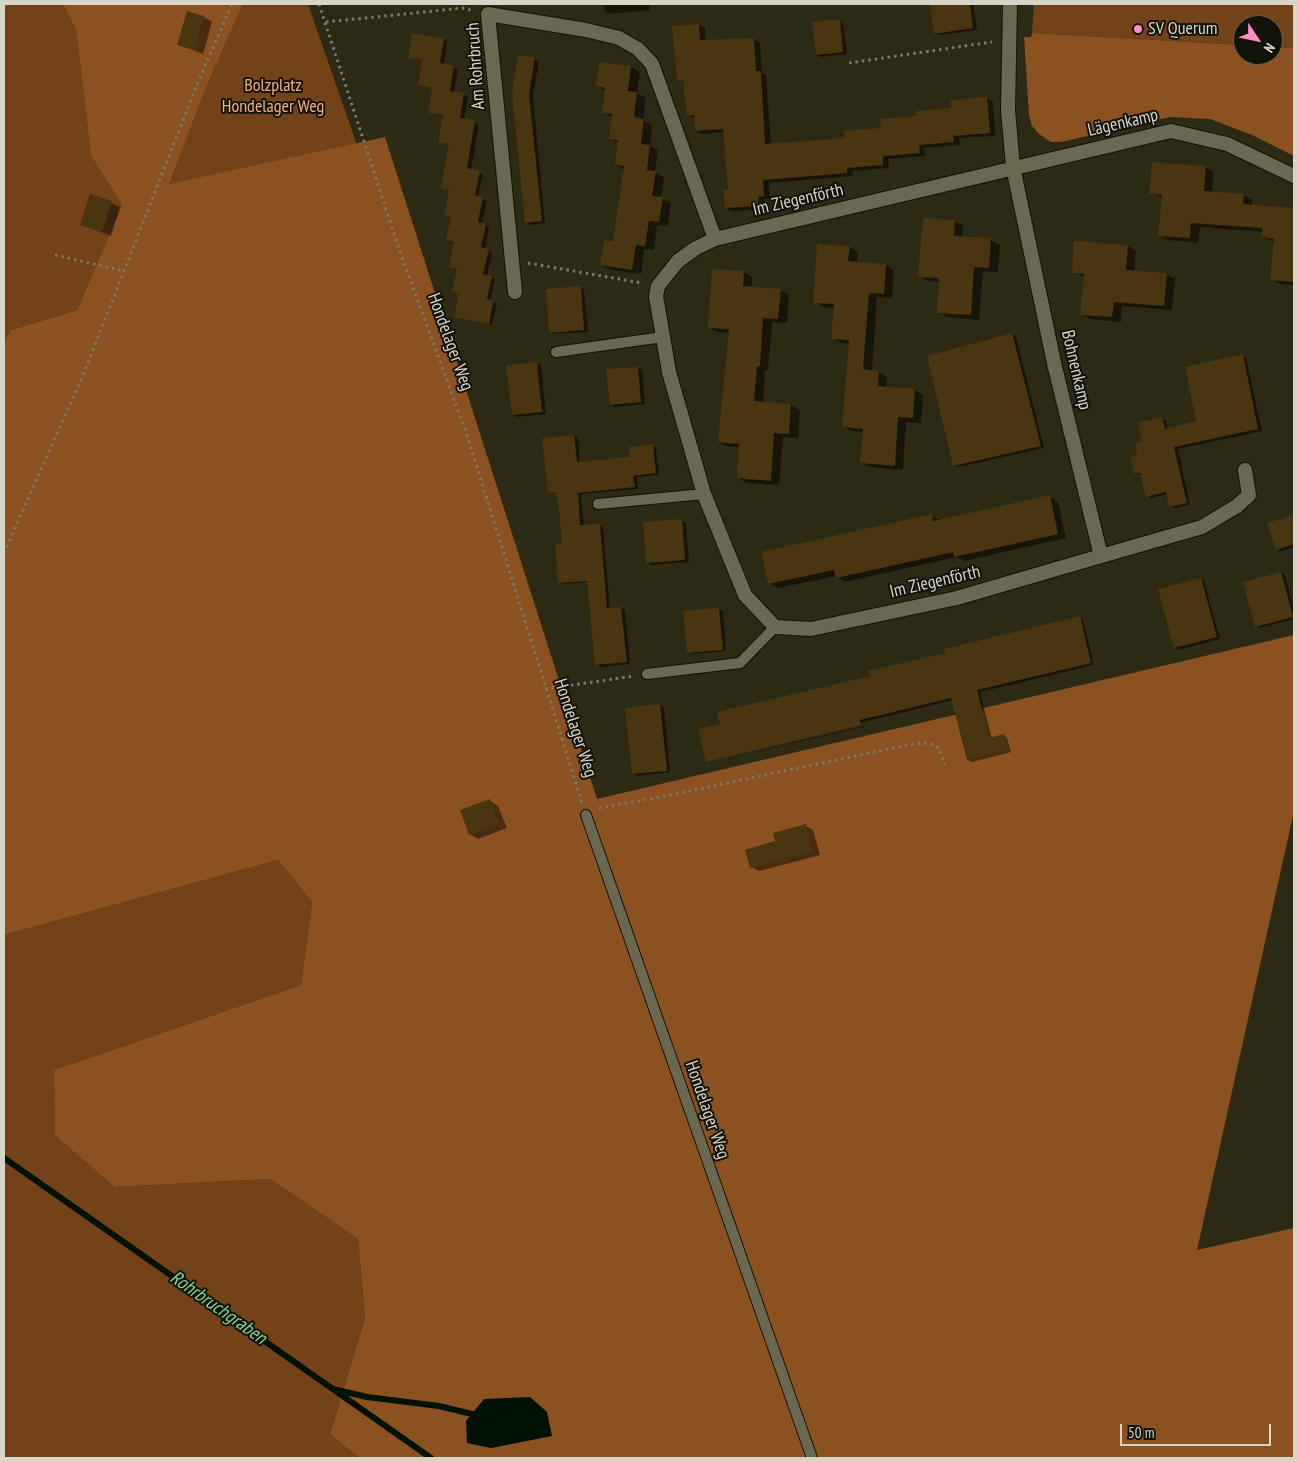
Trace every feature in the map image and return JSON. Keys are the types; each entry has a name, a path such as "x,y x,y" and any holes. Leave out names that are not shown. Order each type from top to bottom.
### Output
{"street":[{"name":"Bohnenkamp","path":"1010,4 1008,110 1013,167 1054,363 1101,556"},
{"name":"Am Rohrbruch","path":"515,292 488,14 586,30 619,38 638,49 652,64 715,238"},
{"name":"Lägenkamp","path":"1013,167 1171,131 1227,144 1294,176"},
{"name":"Im Ziegenförth","path":"658,286 678,261 696,248 715,238 1013,167"},
{"path":"658,286 656,296 669,372 704,494 745,594 775,627"},
{"path":"1101,556 1202,527 1236,506 1249,495 1245,470"},
{"name":"Im Ziegenförth","path":"775,627 810,629 957,598 1101,556"}],"lane":[{"path":"556,352 663,337"},
{"path":"598,504 704,494"},
{"path":"647,674 740,663 775,627"},
{"name":"Hondelager Weg","path":"589,809 812,1458"}],"path":[{"path":"4,553 20,522 106,317 198,82 232,4"},
{"name":"Hondelager Weg","path":"319,4 400,252 466,432 582,803 589,809"},
{"path":"326,22 462,8 488,14"},
{"path":"849,63 1008,40"},
{"path":"55,255 124,271"},
{"path":"512,261 658,286"},
{"path":"545,689 647,674"},
{"path":"582,803 589,809 661,797 917,744 931,744 940,748 945,765"}],"green space":[{"path":"5,4 63,4 76,30 91,156 122,205 77,310 11,330 4,342"},
{"name":"Bolzplatz Hondelager Weg","path":"243,4 308,4 357,145 169,184 209,81"},
{"name":"SV Querum","path":"1034,4 1294,4 1294,48 1283,47 1283,15 1233,15 1233,44 1032,33"},
{"path":"278,860 312,902 301,985 54,1070 115,1187 270,1179 358,1239 365,1318 330,1434 359,1458 4,1458 4,935"}],"shaded area":[{"path":"63,4 243,4 209,81 169,184 385,137 597,799 1294,635 1294,811 1197,1250 1294,1228 1294,1458 359,1458 330,1434 365,1318 358,1239 270,1179 115,1187 55,1135 54,1070 301,985 312,902 278,860 4,935 4,342 11,330 77,310 122,205 91,156 76,30"},
{"path":"1032,33 1233,44 1233,65 1283,65 1283,47 1294,48 1294,156 1252,135 1210,119 1170,117 1061,142 1051,142 1039,134 1032,126 1029,115 1024,37 1031,37"},
{"path":"530,1397 547,1412 552,1436 491,1448 467,1443 466,1421 484,1399"}],"building":[{"path":"930,4 970,4 973,28 934,34"},
{"path":"187,11 204,16 194,50 177,45"},
{"path":"840,19 843,52 816,55 812,22"},
{"path":"699,24 700,40 754,38 756,71 761,71 765,144 845,138 844,131 881,128 880,119 917,116 916,111 951,108 951,100 987,97 990,133 953,136 954,142 919,145 920,153 883,156 883,165 847,168 847,173 763,180 764,196 758,197 759,206 725,208 723,190 728,190 723,129 695,131 694,115 687,116 683,81 677,81 672,26"},
{"path":"412,33 444,38 440,63 454,65 450,91 464,93 460,118 475,120 467,168 480,171 475,195 483,197 478,222 486,224 481,247 489,249 483,274 492,276 487,299 493,301 489,324 454,317 459,294 452,292 457,269 449,267 454,242 446,240 451,217 444,215 449,190 440,189 449,144 438,142 443,115 428,113 432,88 418,85 422,60 408,58"},
{"path":"518,55 535,57 529,94 542,221 525,223 512,94"},
{"path":"599,62 631,66 628,91 637,92 634,117 644,119 641,144 650,145 647,170 656,171 652,196 663,197 659,222 649,221 645,246 636,245 632,270 600,265 604,240 613,242 624,166 615,165 618,140 609,139 612,114 602,113 605,88 596,86"},
{"path":"1152,162 1206,166 1204,191 1244,194 1243,204 1294,208 1294,282 1270,280 1274,239 1262,237 1262,228 1191,223 1190,238 1158,236 1162,195 1149,194"},
{"path":"90,194 112,201 102,232 80,225"},
{"path":"923,218 955,220 954,236 991,238 989,268 974,267 971,315 937,313 939,278 918,277"},
{"path":"1074,241 1128,245 1126,270 1167,273 1164,306 1114,302 1112,317 1080,315 1084,274 1072,273"},
{"path":"817,244 850,246 848,261 886,264 884,294 869,293 863,369 879,371 878,386 915,389 913,418 898,417 895,466 860,463 863,429 842,427 849,340 831,339 834,304 813,303"},
{"path":"712,269 744,271 743,286 781,289 778,319 763,318 760,366 757,366 754,401 791,404 789,434 774,433 771,481 737,478 739,444 718,442 729,329 708,328"},
{"path":"581,286 584,330 549,333 546,289"},
{"path":"1012,333 1041,446 953,466 927,356"},
{"path":"1243,354 1258,429 1174,447 1187,503 1169,507 1166,492 1146,497 1140,473 1134,474 1130,457 1137,455 1135,444 1142,442 1138,423 1162,417 1165,429 1196,421 1185,367"},
{"path":"537,362 542,412 512,415 506,365"},
{"path":"638,367 641,402 610,405 606,369"},
{"path":"574,435 577,462 630,457 628,447 653,444 656,473 633,476 635,487 578,493 580,525 600,524 607,608 621,607 627,662 595,665 587,581 558,583 555,544 562,544 559,509 556,493 548,493 542,438"},
{"path":"1050,495 1058,534 954,557 953,552 836,578 834,570 768,584 761,552 932,514 933,521"},
{"path":"1294,515 1294,544 1276,550 1267,523"},
{"path":"682,519 685,560 646,563 643,522"},
{"path":"1281,572 1293,617 1255,627 1243,582"},
{"path":"1201,578 1217,637 1174,648 1158,589"},
{"path":"719,608 723,650 687,653 683,611"},
{"path":"1080,616 1091,663 977,690 989,738 1004,734 1008,750 967,760 951,698 860,720 861,725 706,762 698,729 720,724 717,712 870,676 868,671 945,653 944,649"},
{"path":"660,704 667,771 632,774 625,708"},
{"path":"490,799 499,824 469,835 460,810"},
{"path":"806,824 813,852 750,868 745,850 775,841 773,833"}],"waterway":[{"name":"Rohrbruchgraben","path":"4,1158 431,1458"},
{"path":"333,1389 367,1397 439,1406 472,1414"}],"place":[{"name":"SV Querum","path":"1138,29"}]}
